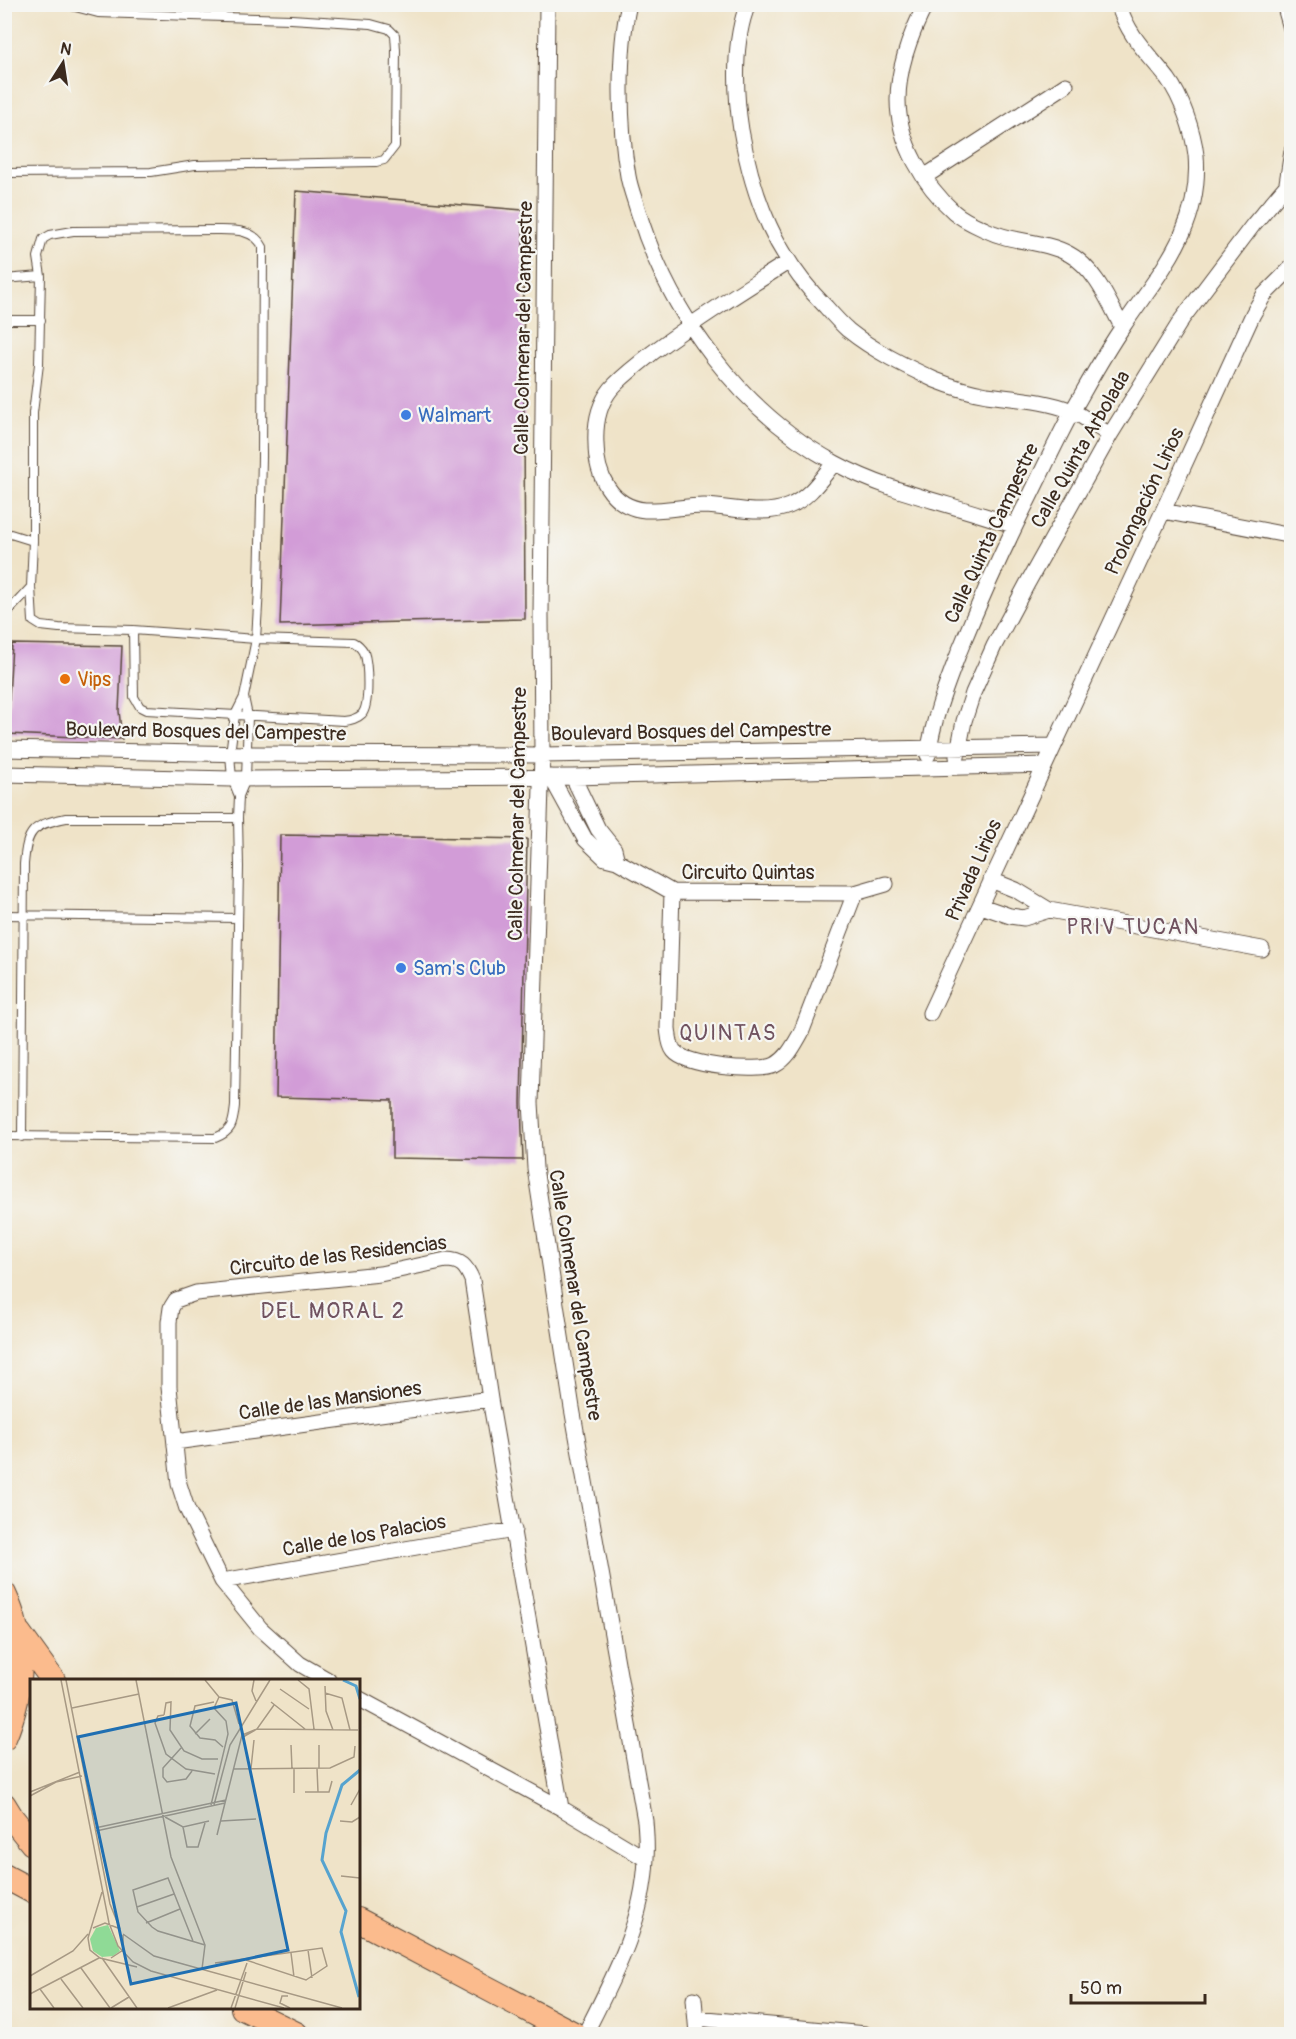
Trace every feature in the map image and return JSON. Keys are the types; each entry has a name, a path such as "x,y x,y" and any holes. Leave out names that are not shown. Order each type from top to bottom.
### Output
{"main road":[{"path":"4,1594 17,1630 21,1653 16,1702 4,1738"},
{"path":"17,1630 51,1679"},
{"path":"4,1804 30,1840"},
{"path":"4,1876 30,1890"},
{"path":"360,1921 574,2034"},
{"path":"247,2009 296,2034"}],"street":[{"name":"Calle Colmenar del Campestre","path":"547,4 540,616 542,755 546,777 531,1103 535,1168 572,1408 645,1821 646,1859 641,1897 628,1943 585,2034"},
{"path":"629,4 621,57 621,124 628,178 646,237 666,281 690,324 724,371 759,407 794,437 834,463 879,484 1015,526"},
{"path":"926,4 913,28 901,76 898,101 908,146 924,177 956,214 971,223 1007,238 1048,245 1070,254 1086,267 1103,291 1122,327"},
{"name":"Calle Quinta Campestre","path":"926,768 936,713 952,669 982,595 1015,526 1072,412 1122,327 1171,257 1186,229 1194,194 1196,155 1189,122 1169,81 1142,50 1125,25 1118,4"},
{"path":"1284,4 1292,32"},
{"path":"744,8 737,57 736,101 744,147 757,199 767,224 788,262 810,291 848,330 892,359 938,381 984,395 1038,402 1072,412 1110,435"},
{"path":"924,177 1066,85"},
{"path":"1289,181 1292,151"},
{"name":"Calle Quinta Arbolada","path":"956,767 964,721 973,693 994,646 1110,435 1182,319 1289,181"},
{"path":"788,262 690,324 610,390 600,407 596,430 596,461 604,483 615,498 624,504 644,510 704,506 776,511 806,496 834,463"},
{"name":"Prolongación Lirios","path":"1054,746 1253,314 1263,295 1286,278 1292,267"},
{"path":"1163,511 1292,536"},
{"name":"Boulevard Bosques del Campestre","path":"4,749 231,754 542,755 1054,746"},
{"name":"Privada Lirios","path":"930,1012 1054,746"},
{"path":"4,774 239,779 573,777 1044,765"},
{"name":"Circuito Quintas","path":"546,777 585,839 605,858 617,861 672,892 855,893 886,884"},
{"path":"573,777 598,829 614,849 617,861"},
{"path":"991,880 1016,890 1048,910 1262,949"},
{"path":"672,892 668,1028 674,1051 684,1058 700,1063 756,1068 766,1068 775,1064 785,1058 794,1046 855,893"},
{"path":"981,906 1010,916 1024,918 1048,910"},
{"name":"Circuito de las Residencias","path":"326,1679 300,1664 260,1628 222,1581 192,1519 179,1484 169,1387 171,1308 176,1300 196,1293 380,1274 446,1260 462,1263 472,1280 490,1399 561,1808"},
{"name":"Calle de las Mansiones","path":"176,1442 490,1399"},
{"name":"Calle de los Palacios","path":"222,1581 514,1530"},
{"path":"360,1699 561,1808 646,1859"},
{"path":"694,1999 697,2034"},
{"path":"696,2018 865,2034"}],"lane":[{"path":"4,173 151,172 195,165 376,162 384,160 395,146 396,50 395,35 389,29 371,24 291,19 98,13 64,4"},
{"path":"133,630 134,697 140,707 155,710 235,715 248,716 354,720 365,709 367,700 365,654 354,642 256,639 133,630 59,628 36,624 32,616 33,413 39,364 41,276 38,257 43,239 61,232 217,230 251,234 259,238 263,247 262,457 256,639 244,697 235,715 231,754 239,779 239,796"},
{"path":"4,279 41,276"},
{"path":"4,320 40,320"},
{"path":"4,532 33,541"},
{"path":"4,616 31,587"},
{"path":"4,1136 215,1138 225,1134 230,1128 235,1106 239,779 246,754 248,716 244,697"},
{"path":"22,1137 26,844 31,832 44,822 66,818 238,818"},
{"path":"4,915 238,918"}],"building":[{"name":"Walmart","path":"296,191 523,210 525,619 280,625"},
{"name":"Vips","path":"12,644 122,646 119,711 122,739 7,734"},
{"name":"Sam's Club","path":"280,835 527,839 521,1103 523,1160 392,1158 392,1100 276,1097"}],"place":[{"name":"Walmart","path":"406,415"},
{"name":"Vips","path":"65,679"},
{"name":"Sam's Club","path":"401,968"}],"district":[{"name":"PRIV TUCAN","path":"1133,926"},
{"name":"QUINTAS","path":"728,1032"},
{"name":"DEL MORAL 2","path":"333,1310"}]}
